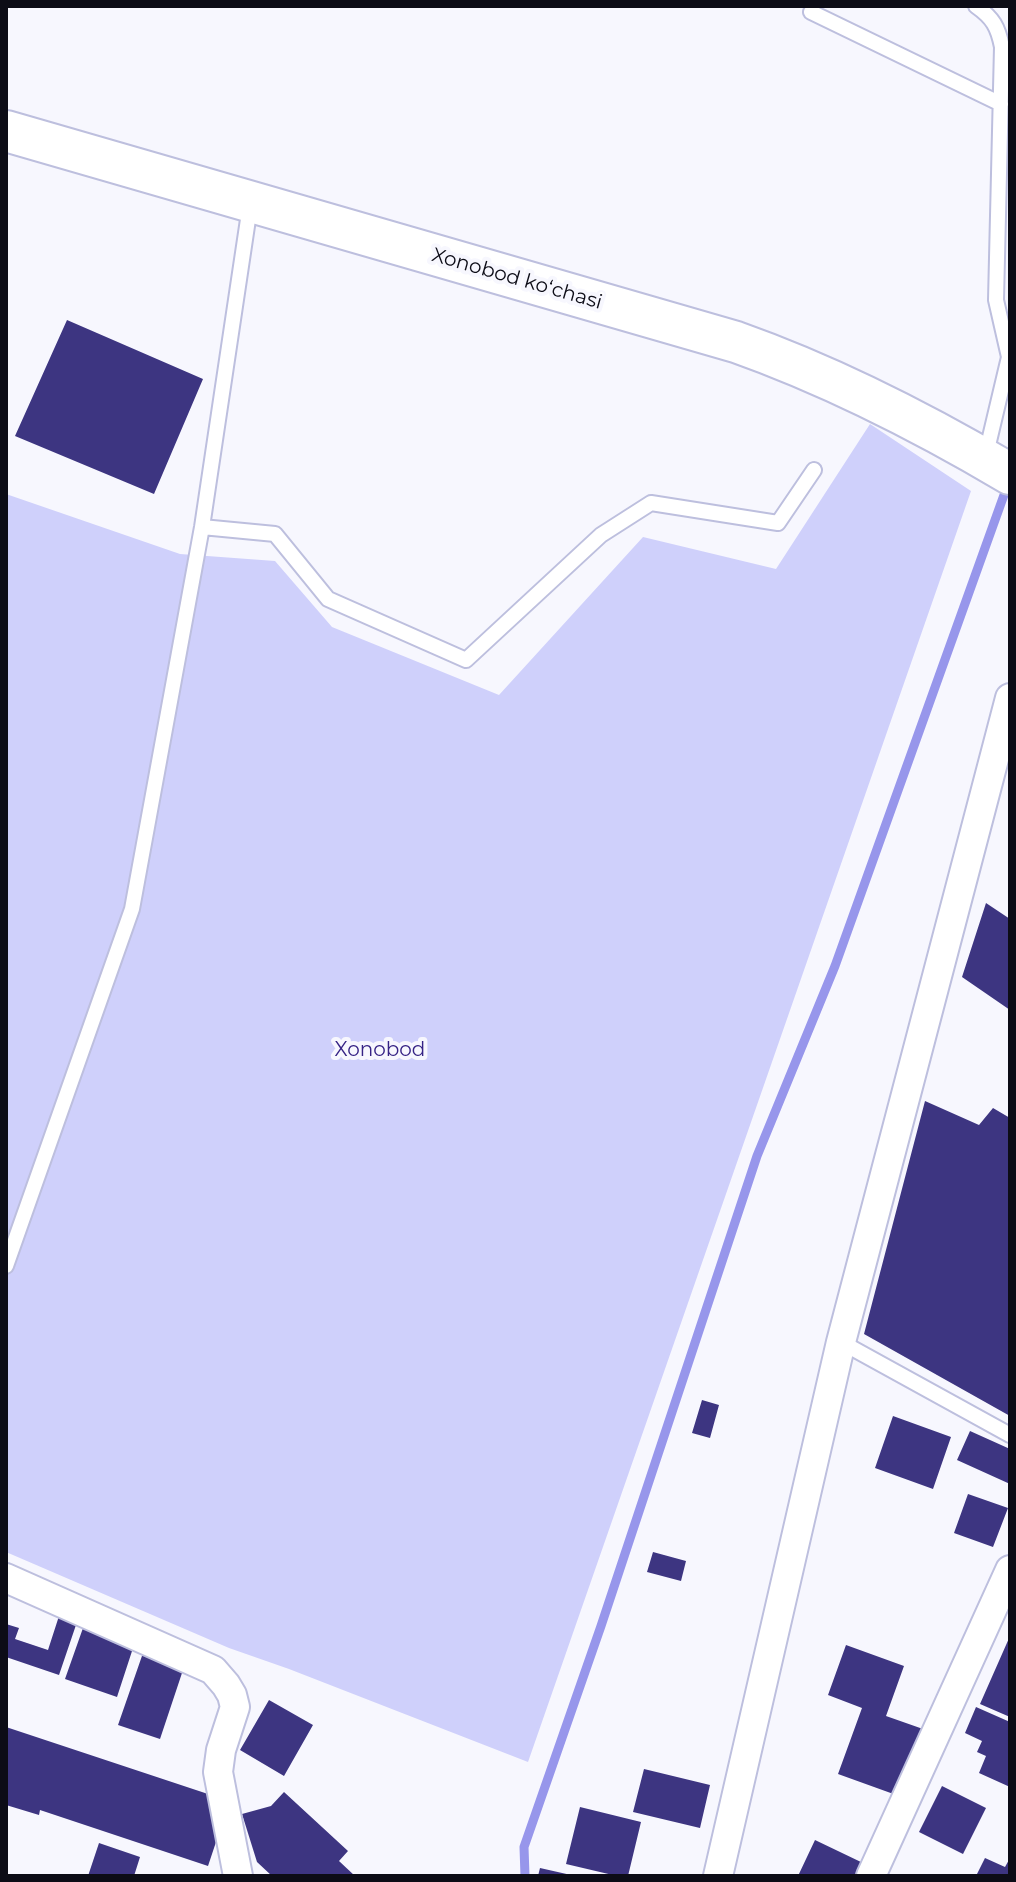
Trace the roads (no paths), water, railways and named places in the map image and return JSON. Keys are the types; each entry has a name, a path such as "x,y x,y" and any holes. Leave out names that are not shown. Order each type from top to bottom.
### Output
{"main road":[{"name":"Xonobod koʻchasi","path":"6,131 759,351 842,384 923,424 999,467"}],"street":[{"path":"718,1876 841,1342 1010,698"},
{"path":"871,1876 1010,1570"},
{"path":"6,1578 213,1670 226,1685 235,1707 221,1750 218,1772 238,1876"}],"lane":[{"path":"976,6 990,16 999,29 1002,47 996,300 1009,357 999,467"},
{"path":"811,12 1001,104"},
{"path":"6,1266 132,909 202,527 250,201"},
{"path":"202,527 275,534 328,599 466,660 601,535 651,503 778,523 814,470"},
{"path":"841,1342 1010,1435"}],"waterway":[{"path":"525,1876 524,1847 757,1156 835,966 1009,481"}],"park label":[{"name":"Xonobod","path":"380,1050"}]}
